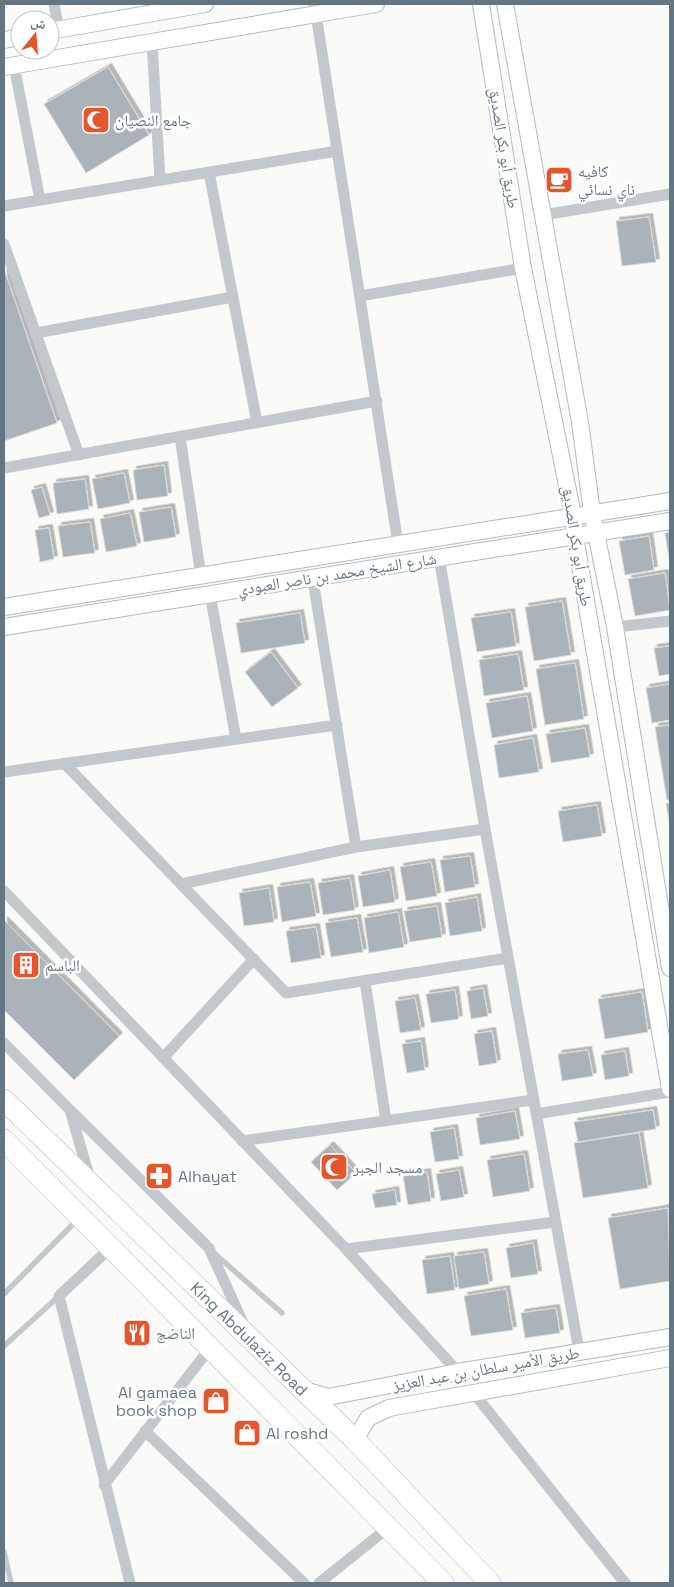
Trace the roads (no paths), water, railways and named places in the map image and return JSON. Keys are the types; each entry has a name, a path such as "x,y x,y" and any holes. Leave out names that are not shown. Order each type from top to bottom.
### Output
{"highway":[{"name":"King Abdulaziz Road","path":"4,1100 301,1390 355,1440 490,1583"},
{"name":"King Abdulaziz Road","path":"4,1140 443,1583"}],"main road":[{"path":"60,29 205,4"},
{"path":"9,66 152,42 314,9 376,4"},
{"name":"طريق أبو بكر الصديق","path":"481,4 523,268 573,515 575,537 670,1090"},
{"name":"طريق أبو بكر الصديق","path":"505,4 580,422 592,512 615,628 670,968"},
{"name":"شارع الشيخ محمد بن ناصر العبودي","path":"4,607 670,501"},
{"name":"شارع الشيخ محمد بن ناصر العبودي","path":"4,627 210,594 313,580 439,557 597,534 670,521"},
{"name":"طريق الأمير سلطان بن عبد العزيز","path":"301,1390 328,1397 458,1372 670,1337"},
{"name":"طريق الأمير سلطان بن عبد العزيز","path":"355,1440 368,1418 389,1408 670,1358"}],"street":[{"path":"314,9 338,151 398,544"},
{"path":"152,42 160,180"},
{"path":"9,66 40,200"},
{"path":"4,206 338,151"},
{"path":"209,172 257,423"},
{"path":"543,215 670,194"},
{"path":"4,244 79,454"},
{"path":"360,296 523,268"},
{"path":"36,333 233,297"},
{"path":"4,468 377,401"},
{"path":"180,437 200,576"},
{"path":"439,557 484,829 579,1352"},
{"path":"313,580 356,847"},
{"path":"210,594 236,739"},
{"path":"615,628 670,621"},
{"path":"4,772 337,724"},
{"path":"64,763 286,993 508,958"},
{"path":"181,884 356,847 484,829"},
{"path":"4,891 346,1249 458,1372"},
{"path":"163,1058 254,959"},
{"path":"365,981 386,1121"},
{"path":"4,1043 209,1248 250,1340"},
{"path":"536,1114 670,1090"},
{"path":"242,1141 533,1100"},
{"path":"70,1110 93,1187"},
{"path":"346,1249 555,1222"},
{"path":"110,1248 59,1296 104,1485 130,1583"},
{"path":"104,1485 210,1348"},
{"path":"473,1392 625,1583"},
{"path":"145,1432 304,1583"},
{"path":"318,1583 388,1528"}],"lane":[{"path":"4,1294 80,1217"},
{"path":"209,1248 282,1313"},
{"path":"4,1346 59,1296"},
{"path":"4,1552 11,1583"}],"place":[{"name":"جامع النصيان","path":"96,120"},
{"name":"كافيه ناي نسائي","path":"559,180"},
{"name":"الباسم","path":"26,965"},
{"name":"مسجد الجبر","path":"334,1167"},
{"name":"Alhayat","path":"159,1176"},
{"name":"الناضج","path":"137,1333"},
{"name":"Al gamaea book shop","path":"216,1401"},
{"name":"Al roshd","path":"247,1433"}]}
